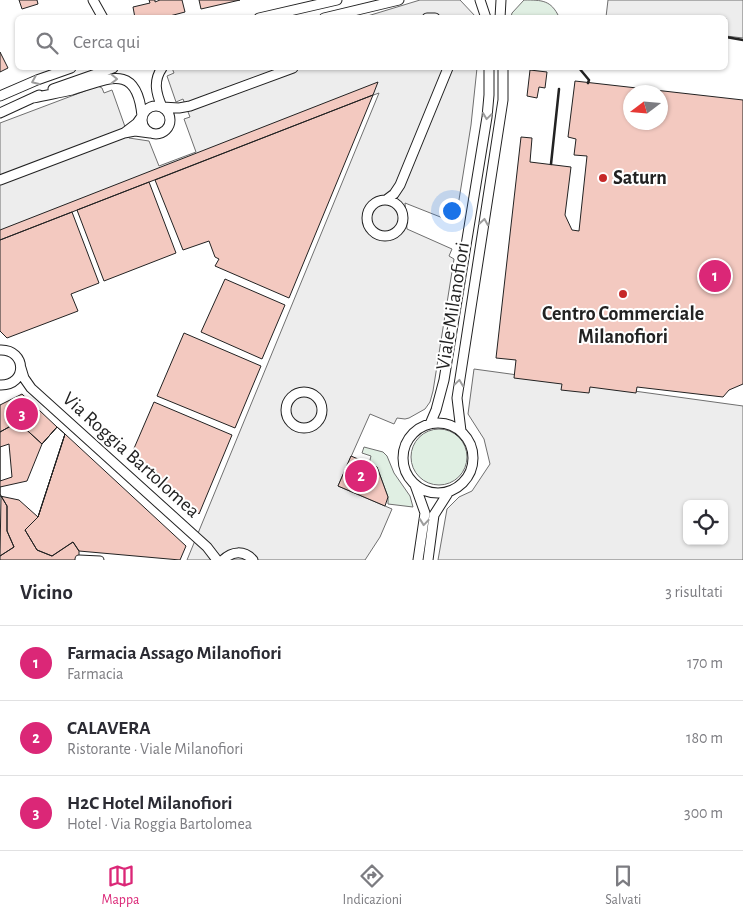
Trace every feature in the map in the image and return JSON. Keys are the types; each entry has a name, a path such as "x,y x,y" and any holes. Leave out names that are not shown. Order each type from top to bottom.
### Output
{"street":[{"path":"93,0 101,15"},
{"path":"272,15 336,0"},
{"path":"336,15 399,0"},
{"path":"480,0 485,15"},
{"path":"500,15 501,0"},
{"path":"0,96 65,70"},
{"path":"0,113 33,98 108,70"},
{"path":"160,70 156,84 157,94 162,107 170,118 169,127"},
{"path":"0,180 124,132 137,123 148,108 157,106 179,108 190,106 288,70"},
{"path":"400,185 400,209 403,220 399,229 390,235 379,235 368,224 367,212 375,203 386,200 394,194 400,185 447,70"},
{"name":"Viale Milanofiori","path":"430,424 444,380 487,117 489,70"},
{"name":"Viale Milanofiori","path":"428,560 434,515 448,493 460,487 466,481 473,462 471,446 461,431 457,398 504,100 503,70"},
{"path":"33,98 70,90 114,77 123,79 133,85 139,94 143,126 150,133"},
{"path":"124,132 135,131 161,134 190,106"},
{"path":"386,200 392,201 400,209"},
{"name":"Via Roggia Bartolomea","path":"2,349 15,354 20,363 24,378 31,388 207,547 217,560"},
{"path":"12,383 20,374 21,368"},
{"name":"Via Roggia Bartolomea","path":"0,385 12,383 31,388"},
{"path":"305,392 316,396 322,406 322,412 318,423 313,426 299,428 288,418 286,408 291,398 305,392"},
{"path":"418,560 424,513 415,485 403,464 405,446 415,432 430,424 446,424 461,431"},
{"path":"415,485 425,491 436,494 448,493"},
{"name":"Via Roggia Bartolomea","path":"207,547 219,552 244,553 253,560"},
{"path":"224,560 233,553"},
{"path":"79,559 100,560"}],"green space":[{"path":"524,0 536,0 549,4 558,15 512,15"},
{"path":"439,429 450,431 459,437 465,446 467,457 465,468 459,477 450,483 439,485 428,483 419,477 413,468 411,457 413,446 419,437 428,431"},
{"path":"364,447 383,452 387,456 394,473 410,496 413,507 388,504 388,497 377,467 369,464 371,456 362,453"}],"shaded area":[{"path":"420,0 460,0 474,15 371,15"},
{"path":"608,0 743,0 743,38 728,36 728,15 606,15"},
{"path":"173,70 477,70 471,125 458,206 455,212 451,213 448,220 405,203 407,229 452,249 449,256 454,259 430,402 425,409 409,418 397,418 394,424 370,414 338,486 392,509 380,537 365,560 187,560 379,93 0,231 0,123 98,86 102,88 104,93 112,90 129,138 149,141 159,166 196,152 184,119 190,117 183,99 176,102 167,76 174,73"},
{"path":"474,369 743,406 743,560 438,560 447,509 459,497 472,491 490,464 484,439 468,414"}],"building":[{"path":"19,0 37,0 38,4 22,9"},
{"path":"149,0 155,0 155,2 160,0 182,0 185,12 174,15 134,15 133,7 150,3"},
{"path":"199,0 240,0 201,9"},
{"path":"0,52 8,68 0,72"},
{"path":"530,70 547,72 545,88 539,87 537,98 527,96"},
{"name":"Centro Commerciale Milanofiori","path":"575,81 623,86 623,130 668,130 668,92 743,100 743,384 729,390 723,397 637,387 636,393 590,387 589,393 561,390 562,384 514,378 516,360 496,358 521,137 532,138 530,162 571,167 565,215 572,230 579,231 587,156 574,155 576,139 568,137"},
{"path":"378,82 373,95 0,240 0,230"},
{"path":"373,95 289,298 215,266 219,259 215,257 209,241 183,250 155,180"},
{"path":"149,182 176,253 104,281 77,210"},
{"path":"72,212 99,283 71,294 78,311 7,338 0,331 0,240"},
{"path":"225,279 285,305 262,359 201,332"},
{"path":"184,333 261,366 235,428 157,396"},
{"path":"22,394 57,427 42,444 18,422 0,432 0,405"},
{"path":"154,402 232,435 199,514 132,453"},
{"path":"18,422 42,444 57,427 65,434 38,517 19,500 0,496 0,432"},
{"path":"57,427 65,434 38,517 25,530 37,550 52,556 73,542 79,551 79,560 0,560 0,556 14,547 7,531 7,506 0,494 0,487 27,481 42,444"},
{"path":"65,434 186,546 180,560 79,551 73,542 52,556 37,550 25,530 38,517"},
{"path":"9,444 12,477 0,481 0,447"},
{"path":"351,456 377,467 388,497 385,506 338,486"},
{"path":"1,496 7,506 7,531 14,547 0,556"}],"wall":[{"path":"728,37 743,40"},
{"path":"581,70 589,80 588,83"},
{"path":"551,164 559,89"}],"place":[{"name":"Saturn","path":"603,178"},
{"name":"Farmacia Assago Milanofiori","path":"715,276"},
{"name":"Centro Commerciale Milanofiori","path":"623,294"},
{"name":"H2C Hotel Milanofiori","path":"22,414"},
{"name":"CALAVERA","path":"361,476"}]}
